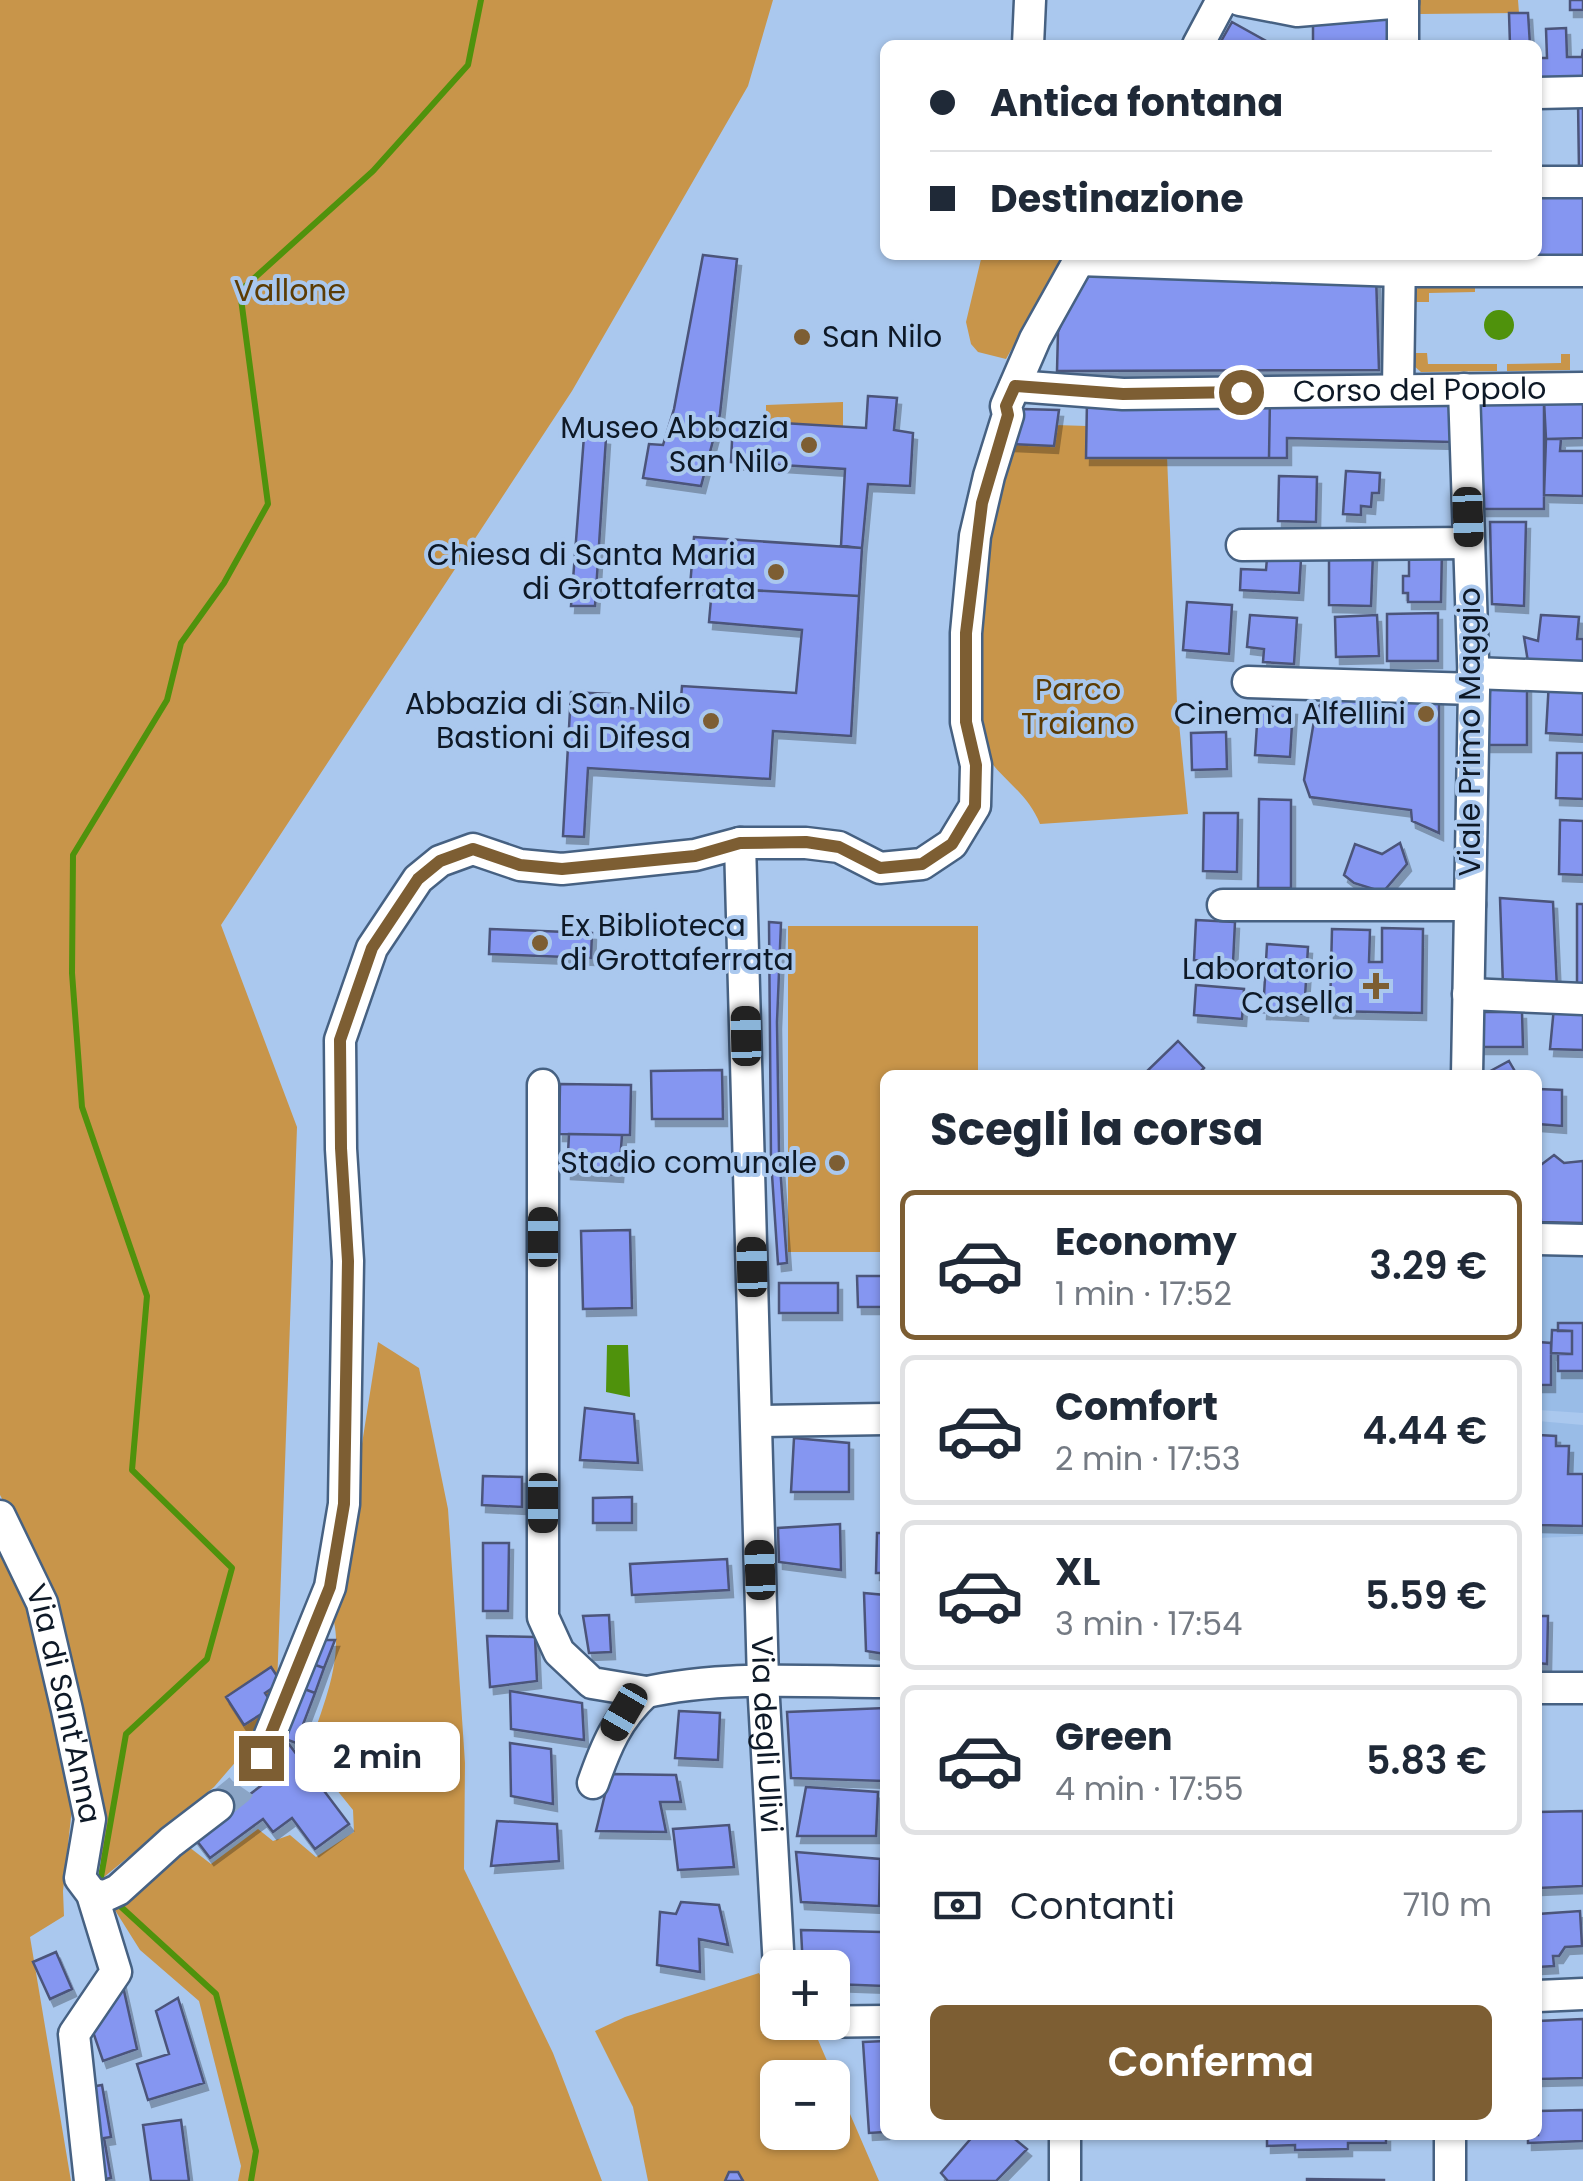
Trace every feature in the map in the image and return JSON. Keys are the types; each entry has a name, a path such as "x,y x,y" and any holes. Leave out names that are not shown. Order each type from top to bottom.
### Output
{"street":[{"path":"1028,40 1030,0"},
{"path":"1201,40 1222,0"},
{"path":"1240,0 1296,11 1402,1 1402,40"},
{"path":"1542,93 1583,92"},
{"path":"1542,182 1583,182"},
{"path":"261,1758 330,1587 344,1504 348,1261 340,1040 372,948 418,879 440,861 473,849 520,865 562,869 695,856 740,843 806,842 839,847 880,868 922,864 952,844 975,806 976,765 966,722 966,633 975,536 1011,401 1035,339 1079,260"},
{"path":"1208,260 1583,271"},
{"path":"1398,389 1400,263"},
{"name":"Corso del Popolo","path":"1011,401 1123,394 1583,388"},
{"name":"Viale Primo Maggio","path":"1464,389 1474,681 1467,1070"},
{"path":"1242,545 1469,543"},
{"path":"1248,682 1583,678"},
{"name":"Via degli Ulivi","path":"740,843 764,1682 779,1950"},
{"path":"1224,905 1470,906"},
{"path":"1468,994 1583,999"},
{"path":"543,1086 543,1617 559,1652 592,1683 638,1694 660,1688 764,1682 880,1682"},
{"path":"1542,1239 1583,1240"},
{"path":"757,1421 880,1420"},
{"name":"Via di Sant'Anna","path":"0,1516 42,1603 90,1819 80,1878 92,1894 116,1972 74,2034 90,2181"},
{"path":"1542,1688 1583,1688"},
{"path":"593,1783 607,1741 638,1694"},
{"path":"92,1894 106,1896 118,1890 218,1806"},
{"path":"1542,1996 1583,1994"},
{"path":"850,2022 880,2021"},
{"path":"1065,2140 1065,2181"},
{"path":"1450,2140 1450,2181"}],"shaded area":[{"path":"1499,310 1510,314 1514,325 1510,336 1499,340 1488,336 1484,325 1488,314"},
{"path":"1542,1246 1583,1249 1583,1413 1542,1410"},
{"path":"607,1345 628,1345 630,1397 606,1392"},
{"path":"1542,1421 1583,1425 1583,1536 1542,1538"}],"green space":[{"name":"Vallone","path":"0,0 773,0 748,86 572,391 221,925 297,1127 276,1715 214,1787 104,1877 58,1606 0,1495"},
{"path":"1420,0 1518,0 1519,13 1420,14"},
{"path":"981,260 1062,260 1006,359 978,352 971,344 966,322"},
{"path":"1475,283 1475,292 1429,293 1429,302 1414,302 1419,286"},
{"path":"1412,353 1427,353 1428,364 1497,364 1497,371 1421,372 1414,366"},
{"path":"1561,354 1570,354 1570,370 1507,371 1507,364 1561,363"},
{"path":"843,402 843,426 766,422 766,405"},
{"name":"Parco Traiano","path":"1055,425 1087,426 1167,456 1177,703 1188,814 1040,824 1025,799 990,761 979,739 987,535 1010,444 1053,446"},
{"name":"Stadio comunale","path":"788,926 978,926 978,1070 880,1070 880,1252 788,1252"},
{"path":"378,1342 419,1368 448,1509 465,1763 464,1869 553,2053 602,2181 238,2181 241,2166 199,2001 140,1950 113,1907 189,1847 211,1864 258,1829 273,1841 290,1835 316,1857 354,1832 353,1810 307,1753 333,1671 334,1622"},
{"path":"0,1537 30,1608 72,1808 64,1916 30,1937 71,2181 0,2181"},
{"path":"759,1973 760,2040 818,2040 827,2060 760,2060 760,2150 850,2150 850,2114 879,2181 648,2181 633,2107 595,2031 625,2017"}],"building":[{"path":"1570,0 1583,0 1583,10 1570,10"},
{"path":"1509,13 1528,13 1530,40 1510,40"},
{"path":"1313,17 1389,17 1389,40 1313,40"},
{"path":"1232,22 1264,40 1222,40"},
{"path":"1566,28 1567,57 1582,57 1583,49 1583,83 1542,84 1542,58 1547,58 1546,29"},
{"path":"1578,101 1583,101 1583,171 1579,171"},
{"path":"1542,186 1583,186 1583,261 1407,264 1407,260 1542,260"},
{"path":"703,255 737,259 720,414 701,486 643,478 649,444 663,445 674,409"},
{"path":"1083,271 1376,275 1379,370 1057,371 1058,332"},
{"path":"868,396 897,398 894,430 913,433 910,486 868,484 862,548 841,546 845,469 731,462 733,420 866,428"},
{"path":"1270,397 1453,401 1452,442 1287,438 1287,458 1269,458"},
{"path":"1270,397 1269,458 1086,458 1087,400"},
{"path":"1476,400 1544,401 1544,509 1477,509"},
{"path":"1583,400 1583,438 1546,439 1544,401"},
{"path":"1022,409 1059,410 1054,446 1010,444"},
{"path":"584,436 606,438 595,606 571,606"},
{"path":"1546,439 1561,439 1560,451 1583,451 1583,496 1544,495"},
{"path":"1346,471 1380,473 1379,493 1372,493 1371,507 1361,506 1361,515 1343,514"},
{"path":"1279,476 1317,477 1316,522 1278,521"},
{"path":"1490,522 1526,522 1524,606 1492,604"},
{"name":"Chiesa di Santa Maria di Grottaferrata","path":"694,537 862,548 859,596 690,587"},
{"path":"1409,546 1442,547 1441,602 1408,602 1408,593 1403,593 1403,576 1409,576"},
{"path":"1329,553 1373,553 1371,606 1329,605"},
{"path":"1267,558 1301,559 1299,593 1240,590 1241,569 1266,570"},
{"name":"Abbazia di San Nilo Bastioni di Difesa","path":"712,588 859,596 851,736 773,731 770,779 588,768 584,837 563,836 571,692 610,694 609,707 680,711 682,686 796,693 802,630 709,622"},
{"path":"1187,602 1232,605 1229,654 1183,650"},
{"path":"1438,613 1438,661 1387,661 1387,614"},
{"path":"1250,615 1297,618 1294,664 1263,662 1264,649 1247,647"},
{"path":"1377,615 1379,656 1336,657 1335,617"},
{"path":"1541,615 1579,617 1577,639 1583,639 1583,663 1528,662 1524,637 1538,641"},
{"path":"1483,679 1527,679 1527,745 1483,745"},
{"path":"1549,681 1583,683 1583,735 1546,733"},
{"path":"1331,694 1439,696 1439,833 1412,821 1411,810 1310,797 1304,780 1316,709"},
{"path":"1293,708 1290,757 1255,755 1258,709"},
{"path":"1226,732 1227,769 1192,770 1191,733"},
{"path":"1557,753 1583,753 1583,799 1556,798"},
{"path":"1259,799 1291,800 1291,888 1258,888"},
{"path":"1204,813 1238,813 1237,872 1203,871"},
{"path":"1560,820 1583,821 1583,875 1559,874"},
{"path":"1400,843 1407,864 1383,892 1354,883 1344,875 1355,844 1382,854"},
{"path":"1500,898 1553,902 1557,989 1503,986"},
{"path":"1577,904 1583,904 1583,989 1577,989"},
{"path":"1196,920 1235,922 1233,963 1194,960"},
{"path":"769,922 781,923 777,1022 779,1152 787,1263 778,1264 771,1160"},
{"name":"Laboratorio Casella","path":"1382,928 1423,929 1422,1013 1330,1011 1332,929 1370,930 1369,962 1382,962"},
{"name":"Ex Biblioteca di Grottaferrata","path":"490,929 592,933 591,958 489,954"},
{"path":"1267,944 1308,947 1304,1014 1263,1012"},
{"path":"1196,985 1244,989 1242,1019 1194,1015"},
{"path":"1583,1006 1583,1050 1550,1049 1554,1007"},
{"path":"1479,1012 1522,1012 1523,1047 1480,1047"},
{"path":"1178,1041 1204,1068 1202,1070 1148,1070"},
{"path":"1509,1061 1514,1070 1492,1070"},
{"path":"722,1070 723,1119 652,1119 651,1071"},
{"path":"560,1084 631,1085 630,1135 559,1134"},
{"path":"1542,1089 1562,1090 1562,1126 1542,1124"},
{"path":"569,1134 622,1135 619,1175 567,1172"},
{"path":"1554,1155 1564,1163 1583,1161 1583,1223 1542,1222 1542,1164"},
{"path":"630,1230 632,1308 583,1309 581,1231"},
{"path":"857,1276 880,1276 880,1307 858,1307"},
{"path":"779,1283 838,1283 838,1313 779,1313"},
{"path":"1558,1323 1583,1323 1583,1371 1558,1371 1558,1354 1572,1354 1572,1331 1558,1331"},
{"path":"1552,1330 1572,1331 1572,1354 1551,1353"},
{"path":"1542,1342 1551,1343 1551,1385 1542,1385"},
{"path":"585,1408 634,1414 638,1463 580,1460"},
{"path":"1542,1435 1556,1436 1556,1446 1569,1446 1568,1474 1583,1474 1583,1526 1542,1525"},
{"path":"794,1438 849,1443 849,1492 791,1492"},
{"path":"483,1476 522,1477 522,1507 482,1505"},
{"path":"632,1497 632,1523 593,1523 593,1498"},
{"path":"840,1524 841,1570 779,1562 778,1528"},
{"path":"877,1533 880,1533 880,1573 876,1573"},
{"path":"483,1543 509,1543 508,1611 483,1611"},
{"path":"727,1559 729,1590 632,1595 630,1564"},
{"path":"864,1593 880,1595 880,1653 866,1651"},
{"path":"609,1615 611,1652 589,1653 583,1616"},
{"path":"1542,1616 1548,1616 1547,1664 1542,1663"},
{"path":"487,1636 535,1637 537,1681 490,1687"},
{"path":"315,1640 335,1640 324,1668 307,1662"},
{"path":"307,1662 324,1668 315,1693 299,1687"},
{"path":"271,1667 281,1682 265,1693 274,1706 244,1725 226,1697"},
{"path":"299,1687 315,1693 296,1743 280,1737"},
{"path":"510,1691 582,1703 584,1740 511,1729"},
{"path":"880,1708 880,1781 791,1778 787,1712"},
{"path":"679,1711 720,1713 718,1760 675,1758"},
{"path":"288,1743 349,1824 315,1849 292,1818 273,1832 263,1819 210,1858 194,1837 279,1772 268,1758"},
{"path":"510,1743 551,1749 553,1804 511,1796"},
{"path":"610,1774 676,1775 681,1802 660,1802 666,1832 596,1831"},
{"path":"806,1787 878,1792 876,1836 797,1836"},
{"path":"1583,1811 1583,1886 1542,1888 1542,1812"},
{"path":"497,1821 557,1824 559,1861 491,1866"},
{"path":"729,1825 734,1867 678,1870 673,1829"},
{"path":"796,1852 880,1859 879,1906 801,1902"},
{"path":"681,1902 719,1905 728,1945 699,1939 700,1972 657,1965 660,1912 676,1914"},
{"path":"1580,1911 1582,1946 1565,1947 1559,1956 1553,1956 1554,1966 1542,1967 1542,1914"},
{"path":"801,1930 880,1932 880,1986 850,1985 850,1950 802,1950"},
{"path":"56,1952 72,1989 50,1999 33,1962"},
{"path":"122,1982 137,2049 103,2061 90,2023"},
{"path":"178,1998 204,2083 148,2100 137,2064 169,2054 156,2011"},
{"path":"1583,2019 1583,2078 1542,2079 1542,2021"},
{"path":"880,2041 880,2132 869,2133 863,2042"},
{"path":"102,2085 111,2137 104,2138 111,2178 99,2180 84,2088"},
{"path":"1583,2110 1583,2141 1528,2143 1542,2140 1542,2111"},
{"path":"181,2120 189,2181 151,2181 143,2125"},
{"path":"970,2140 1016,2140 1027,2149 996,2181 948,2181 941,2173"},
{"path":"1267,2140 1386,2140 1348,2143 1348,2149 1267,2146"},
{"path":"729,2172 738,2172 743,2181 725,2181"},
{"path":"1384,2180 1384,2181 1307,2181"}],"waterway":[{"path":"101,1877 126,1734 207,1659 232,1568 132,1470 147,1296 82,1107 72,973 73,855 167,700 181,643 224,583 268,504 240,291 373,171 468,65 481,0"},
{"path":"119,1905 216,1994 256,2151 251,2181"}],"tunnel":[{"path":"218,1806 239,1789 261,1757"}],"place":[{"name":"San Nilo","path":"802,337"},
{"name":"Museo Abbazia San Nilo","path":"809,445"},
{"name":"Chiesa di Santa Maria di Grottaferrata","path":"776,572"},
{"name":"Cinema Alfellini","path":"1426,714"},
{"name":"Abbazia di San Nilo Bastioni di Difesa","path":"711,721"},
{"name":"Ex Biblioteca di Grottaferrata","path":"540,943"},
{"name":"Laboratorio Casella","path":"1376,986"},
{"name":"Stadio comunale","path":"837,1163"}],"route":[{"path":"261,1758 330,1587 344,1504 348,1261 340,1040 372,948 418,879 440,861 473,849 520,865 562,869 695,856 740,843 806,842 839,847 880,868 922,864 952,844 975,806 976,765 966,722 966,633 975,536 1008,415 1006,406 1015,386 1123,394 1241,392"}]}
